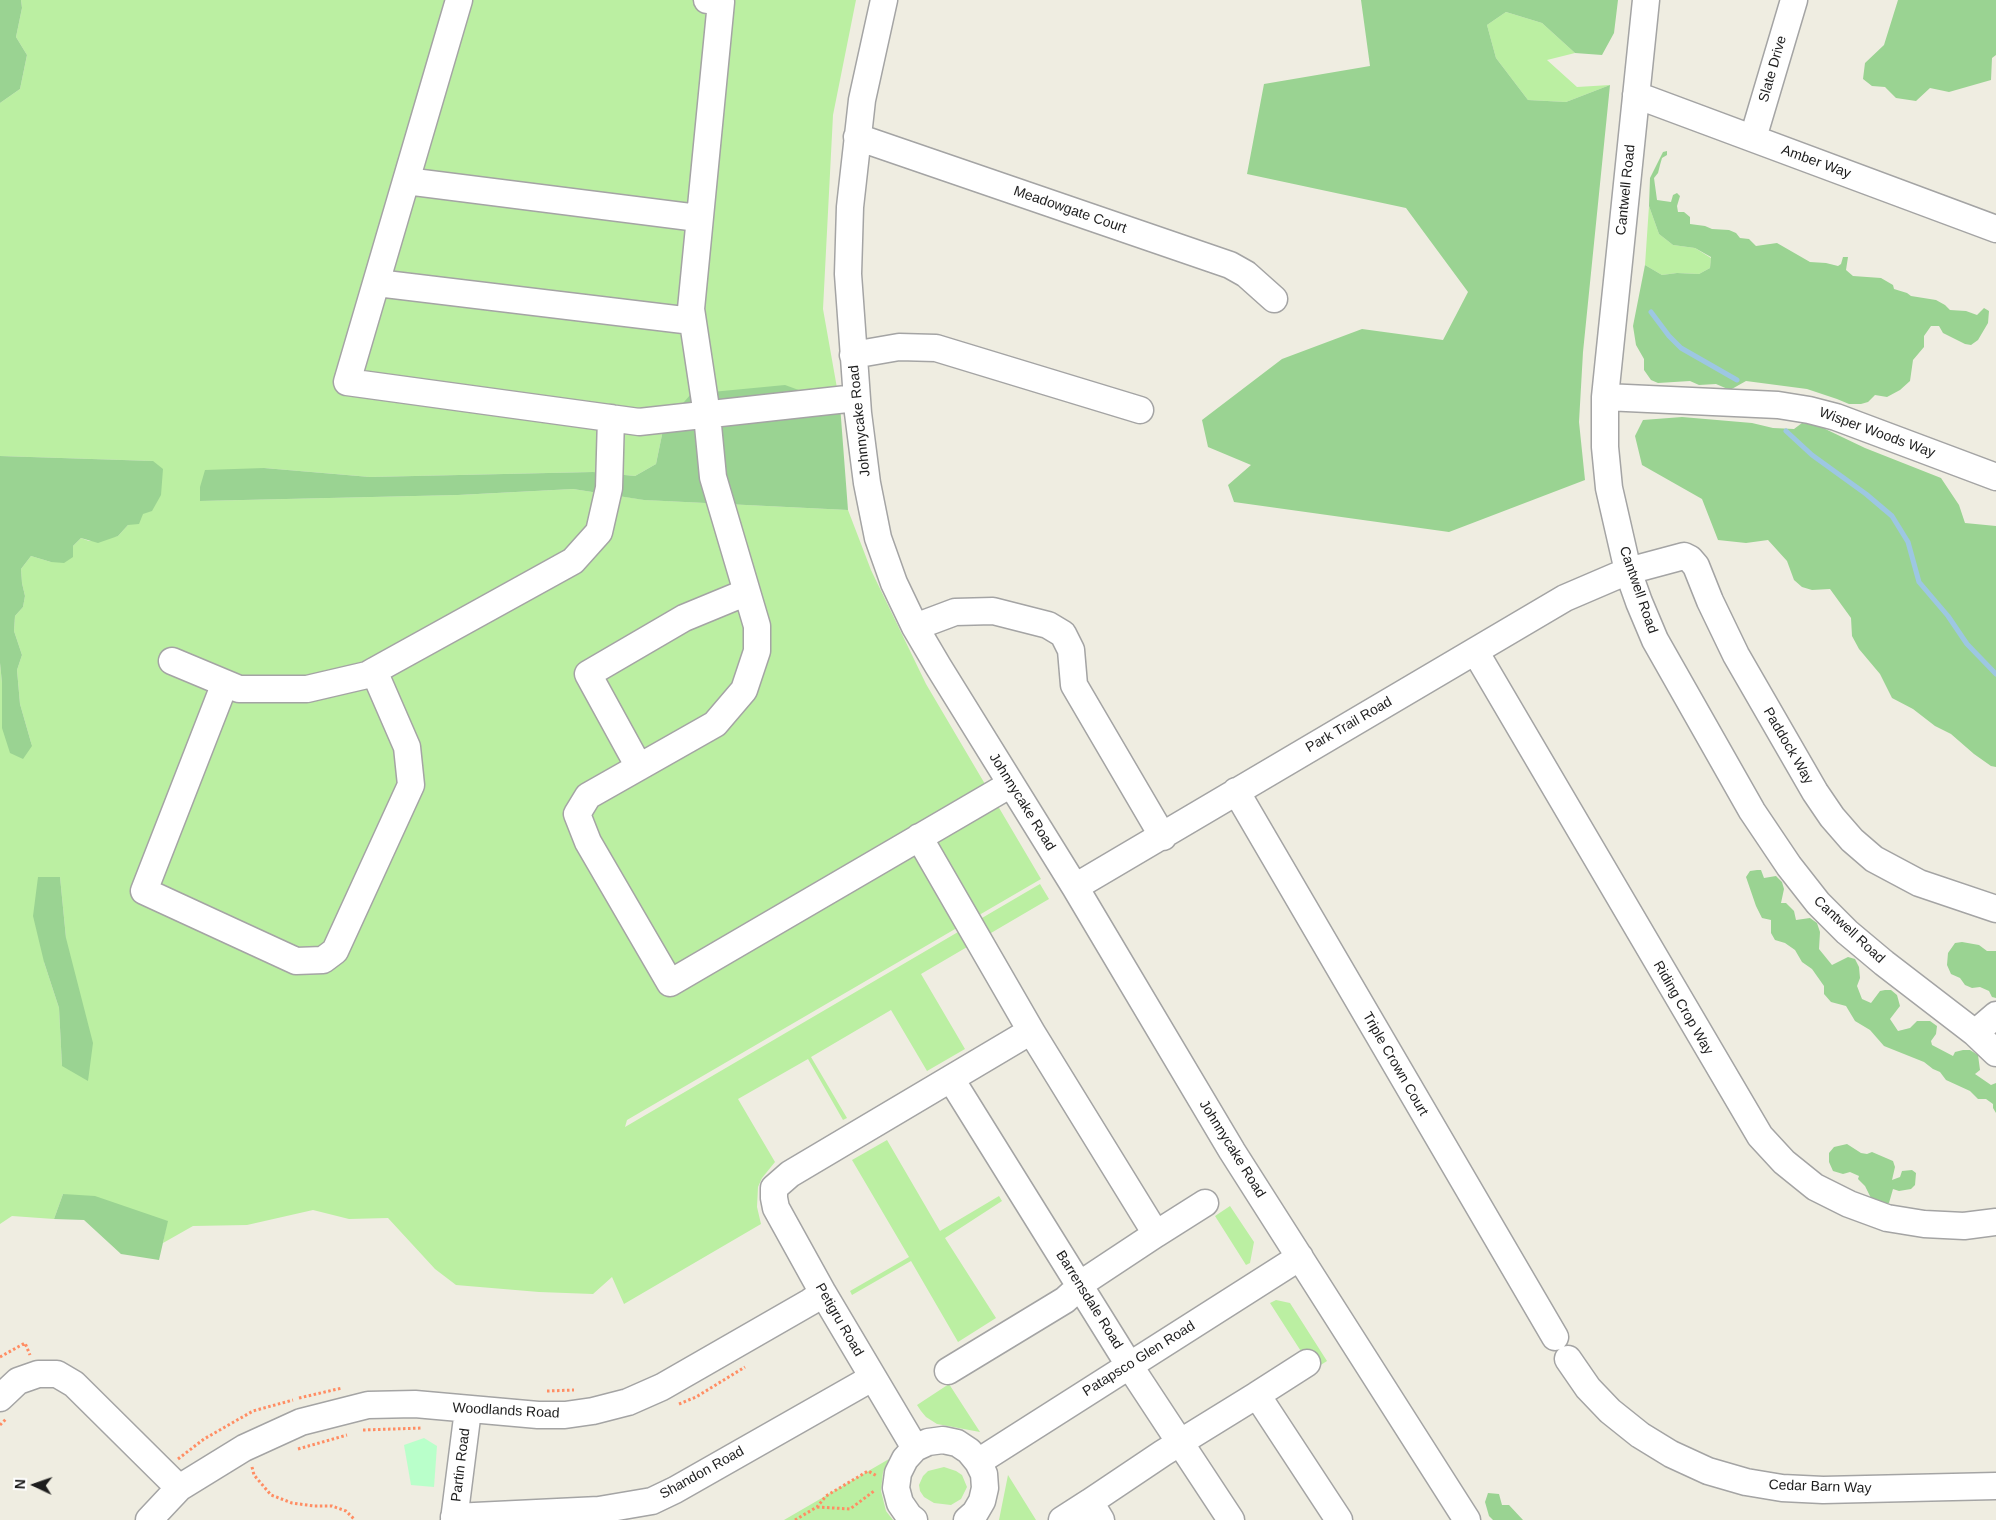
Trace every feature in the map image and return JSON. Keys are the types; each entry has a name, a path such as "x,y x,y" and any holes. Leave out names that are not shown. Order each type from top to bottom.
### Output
{"street":[{"path":"459,0 348,382 639,422 856,398"},
{"path":"716,0 690,309 707,415 713,477 757,626 757,651 744,690 715,724 588,796 577,814 588,842 670,983 1011,784"},
{"name":"Johnnycake Road","path":"884,0 862,100 857,137 850,207 848,274 852,356 867,484 878,538 894,583 915,627 938,666 1075,887 1222,1134 1467,1520"},
{"name":"Cantwell Road","path":"1646,0 1605,397 1605,447 1609,488 1628,571 1639,602 1660,648 1752,811 1788,866 1818,903 1847,932 1975,1033 1996,1053"},
{"name":"Slate Drive","path":"1753,138 1794,0"},
{"name":"Amber Way","path":"1636,95 1996,229"},
{"name":"Meadowgate Court","path":"857,137 1230,265 1246,274 1274,299"},
{"path":"406,181 698,218"},
{"path":"377,283 692,321"},
{"path":"852,356 899,347 936,348 1140,410"},
{"name":"Wisper Woods Way","path":"1605,397 1778,405 1809,410 1844,420 1996,477"},
{"path":"172,661 239,689 308,689 367,675 573,561 599,532 608,488 611,418"},
{"name":"Paddock Way","path":"1628,571 1684,556 1690,559 1696,566 1710,602 1736,655 1814,792 1852,840 1874,859 1919,883 1996,909"},
{"name":"Park Trail Road","path":"1075,887 1163,837 1236,791 1566,598 1628,571"},
{"path":"639,767 588,674 684,618 747,592"},
{"path":"915,627 955,612 993,611 1048,625 1063,634 1071,650 1074,685 1163,837"},
{"name":"Riding Crop Way","path":"1475,651 1760,1136 1784,1162 1815,1186 1849,1204 1880,1216 1924,1224 1964,1226 1996,1222"},
{"path":"224,683 144,891 296,961 323,960 334,951 411,786 407,747 374,671"},
{"name":"Triple Crown Court","path":"1236,791 1555,1337"},
{"path":"919,837 1031,1031 1156,1234"},
{"path":"1975,1033 1996,1015"},
{"path":"951,1079 1031,1031"},
{"name":"Petigru Road","path":"915,1448 872,1378 776,1208 774,1188 790,1174 951,1079"},
{"name":"Barrensdale Road","path":"951,1079 1129,1365 1231,1520"},
{"path":"948,1371 1066,1300 1088,1279 1205,1203"},
{"name":"Patapsco Glen Road","path":"978,1462 1300,1257"},
{"name":"Woodlands Road","path":"149,1520 179,1488 252,1460 301,1422 368,1405 415,1404 468,1410 565,1415 593,1411 628,1402 662,1387 823,1293"},
{"name":"Cedar Barn Way","path":"1568,1359 1588,1388 1610,1411 1640,1435 1671,1454 1708,1472 1746,1482 1782,1488 1823,1490 1996,1486"},
{"path":"1062,1520 1096,1511 1181,1442 1307,1363"},
{"path":"5,1407 18,1381 38,1374 57,1374 74,1384 179,1488"},
{"name":"Shandon Road","path":"454,1518 599,1510 652,1500 675,1490 872,1378"},
{"path":"1257,1395 1339,1520"},
{"name":"Partin Road","path":"454,1518 468,1410"},
{"path":"914,1520 900,1503 896,1488 898,1473 904,1459 915,1448 928,1442 943,1440 957,1443 969,1451 978,1462 984,1474 985,1488 982,1501 975,1513 967,1520"}],"path":[{"path":"0,1425 5,1407"},
{"path":"297,1449 363,1430 428,1428"},
{"path":"252,1460 254,1475 271,1495 292,1503 332,1506 346,1511 355,1520"},
{"path":"795,1520 817,1507 826,1496 868,1471 881,1478"},
{"path":"817,1507 850,1509 880,1487"}],"green space":[{"path":"0,0 21,0 22,8 16,37 27,55 20,89 0,103"},
{"path":"21,0 856,0 833,115 823,309 840,405 664,425 656,464 635,476 593,472 370,477 264,468 200,487 200,501 458,495 573,489 645,500 848,510 871,570 926,684 1041,879 627,1120 625,1127 1040,884 1049,899 921,974 965,1049 927,1071 891,1010 811,1057 847,1118 843,1120 808,1059 738,1099 775,1162 762,1178 758,1187 757,1207 761,1224 624,1304 612,1277 593,1294 539,1292 456,1285 435,1269 388,1218 349,1219 313,1210 247,1225 193,1226 163,1243 167,1221 63,1194 54,1219 12,1216 0,1224 0,663 2,683 32,746 20,704 17,670 22,655 14,631 15,616 23,607 25,596 21,569 31,556 51,562 81,538 89,541 118,536 128,525 153,461 0,456 0,103 20,89 27,55 16,37 22,8","holes":["60,877 66,938 62,1066 59,1008 44,962"]},
{"path":"1361,0 1618,0 1614,33 1602,55 1575,53 1542,23 1506,12 1487,25 1496,58 1528,100 1566,102 1610,85 1583,352 1579,422 1585,480 1449,532 1234,502 1228,485 1251,465 1208,447 1202,420 1282,359 1362,329 1443,340 1468,292 1406,208 1247,174 1264,84 1370,66"},
{"path":"1898,0 1996,0 1996,55 1992,58 1991,80 1949,92 1930,88 1916,101 1896,98 1885,87 1872,86 1863,79 1865,63 1884,45"},
{"path":"1506,12 1542,23 1575,53 1547,60 1577,87 1610,85 1566,102 1528,100 1496,58 1487,25"},
{"path":"1667,151 1667,155 1662,158 1658,173 1654,178 1657,200 1671,202 1673,195 1677,193 1680,196 1677,206 1678,212 1684,212 1690,217 1690,224 1712,229 1729,230 1736,233 1740,238 1749,239 1756,246 1777,243 1810,262 1838,266 1841,264 1843,257 1848,257 1846,270 1853,276 1881,278 1893,285 1894,289 1911,296 1936,300 1950,310 1966,311 1977,315 1984,308 1989,311 1988,323 1978,340 1971,345 1943,333 1939,326 1931,326 1924,336 1924,347 1913,360 1910,381 1900,390 1887,397 1875,395 1868,402 1861,404 1849,404 1807,389 1746,381 1730,390 1716,384 1699,385 1690,381 1658,383 1651,380 1644,370 1644,359 1636,345 1633,326 1645,265 1662,275 1677,273 1699,274 1710,268 1711,257 1695,248 1673,245 1659,234 1649,206 1650,178 1663,152"},
{"path":"1649,206 1659,234 1673,245 1695,248 1711,258 1710,268 1699,274 1677,273 1662,275 1645,265"},
{"path":"785,385 840,405 848,510 644,500 573,489 458,495 200,501 200,487 205,470 264,468 370,477 593,472 635,476 656,464 664,425 691,394"},
{"path":"1682,417 1752,423 1773,428 1794,429 1802,423 1819,426 1865,448 1941,478 1959,505 1965,523 1996,526 1996,767 1991,766 1974,754 1951,734 1935,726 1913,709 1892,698 1880,674 1859,649 1852,636 1851,618 1830,589 1812,590 1802,587 1794,580 1787,561 1768,540 1746,543 1718,540 1702,499 1642,465 1635,436 1643,420"},
{"path":"0,456 153,461 163,469 161,495 152,511 143,514 139,524 128,525 118,536 98,543 81,538 73,546 73,557 64,563 51,562 31,556 21,569 25,596 23,607 15,616 14,631 22,655 17,670 20,704 32,746 23,759 10,753 2,728 0,663"},
{"path":"1761,870 1764,878 1776,876 1782,882 1784,889 1781,903 1786,903 1794,911 1796,920 1810,918 1817,923 1820,932 1819,949 1832,965 1848,957 1855,959 1859,967 1860,978 1857,986 1862,999 1871,1003 1880,991 1885,990 1891,990 1897,995 1900,1006 1890,1019 1898,1031 1910,1028 1917,1021 1930,1021 1937,1026 1936,1034 1931,1041 1932,1045 1953,1056 1955,1052 1963,1050 1970,1050 1978,1055 1980,1070 1975,1074 1991,1085 1996,1083 1996,1113 1993,1104 1986,1099 1978,1099 1970,1091 1946,1080 1940,1072 1924,1062 1884,1046 1870,1030 1855,1021 1846,1006 1831,1002 1824,994 1824,986 1812,969 1802,962 1795,950 1785,943 1775,940 1771,933 1771,920 1762,918 1746,877 1750,871"},
{"path":"38,877 60,877 66,938 93,1043 88,1081 62,1066 59,1008 44,962 33,916"},
{"path":"1962,942 1979,945 1987,951 1996,951 1996,998 1992,997 1989,991 1980,987 1972,988 1965,985 1960,978 1951,974 1947,965 1948,953 1955,943"},
{"path":"887,1140 940,1231 999,1196 1002,1201 945,1238 996,1318 958,1342 911,1261 852,1295 850,1291 909,1257 852,1160"},
{"path":"1847,1144 1861,1153 1867,1154 1872,1152 1893,1161 1895,1167 1892,1180 1900,1177 1902,1171 1912,1170 1916,1173 1915,1185 1911,1189 1899,1191 1893,1189 1889,1203 1881,1204 1872,1200 1865,1186 1858,1179 1859,1176 1850,1172 1843,1174 1833,1171 1829,1162 1829,1153 1834,1147"},
{"path":"63,1194 95,1196 168,1221 159,1260 121,1254 84,1220 54,1219"},
{"path":"1230,1206 1254,1242 1250,1263 1246,1265 1215,1216"},
{"path":"1276,1300 1290,1303 1327,1361 1316,1368 1304,1356 1270,1303"},
{"path":"949,1384 980,1432 937,1424 926,1417 917,1405"},
{"path":"424,1438 437,1446 434,1487 411,1485 404,1445"},
{"path":"889,1459 883,1472 881,1491 886,1511 893,1520 784,1520"},
{"path":"944,1467 962,1475 967,1487 961,1499 951,1505 934,1503 924,1497 920,1491 919,1485 923,1476 928,1471"},
{"path":"1008,1475 1036,1520 999,1520"},
{"path":"1488,1493 1499,1494 1502,1505 1509,1505 1523,1520 1493,1520 1489,1516 1485,1502"}],"waterway":[{"path":"1651,312 1669,336 1681,348 1737,380"},
{"path":"1786,431 1812,455 1866,494 1892,516 1908,542 1919,582 1948,616 1967,644 1996,674"}]}
